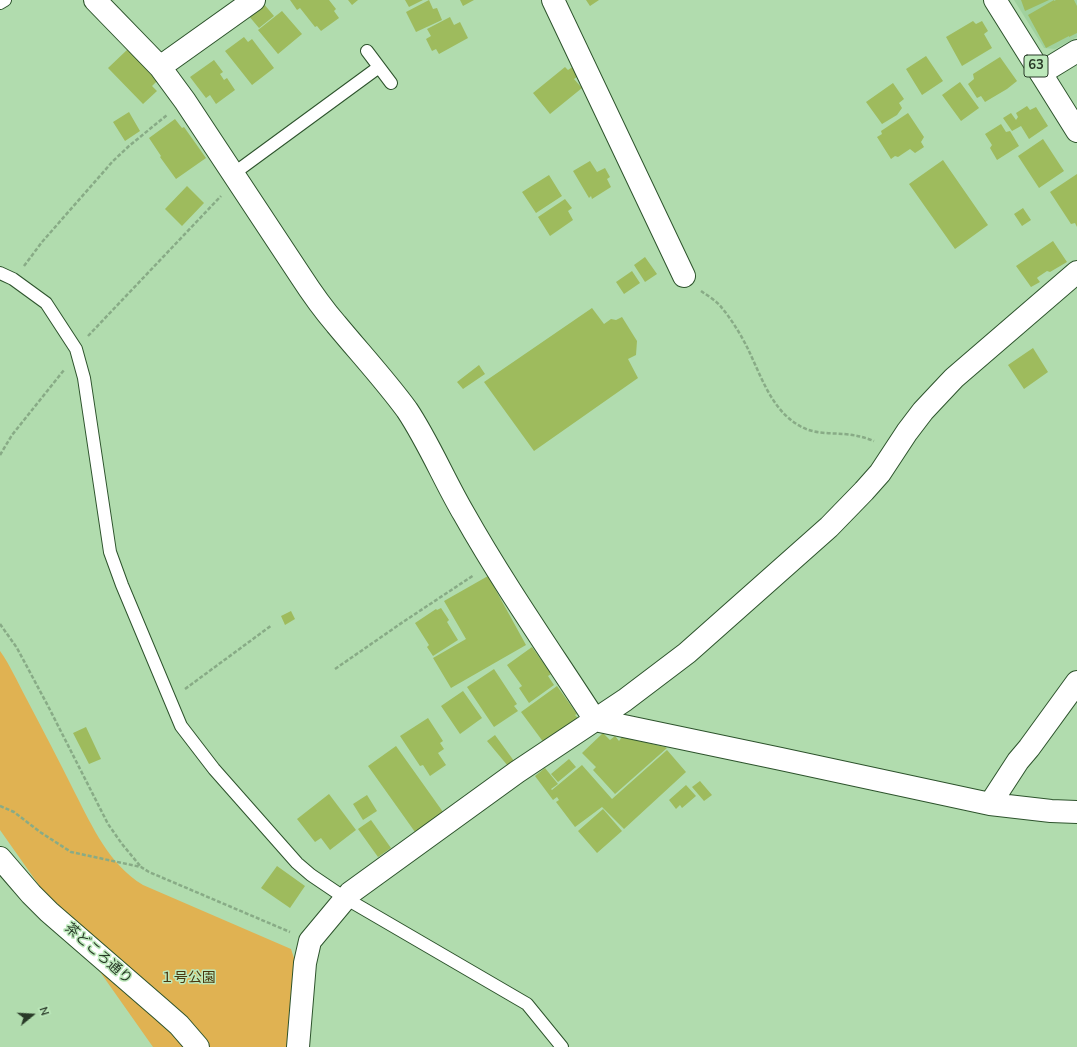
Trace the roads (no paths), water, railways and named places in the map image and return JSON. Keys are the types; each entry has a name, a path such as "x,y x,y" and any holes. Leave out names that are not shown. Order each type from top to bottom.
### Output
{"street":[{"path":"95,0 160,67 185,101 319,303 335,324 386,382 407,411 432,453 463,513 493,563 595,720 990,804 1051,811 1077,812"},
{"path":"160,67 254,0"},
{"path":"553,0 684,276"},
{"name":"63","path":"995,0 1077,131"},
{"path":"1041,74 1077,51"},
{"path":"298,1047 305,963 310,941 350,893 517,772 626,700 687,653 829,527 880,473 923,412 954,378 1077,272"},
{"path":"990,804 1018,761 1077,682"},
{"name":"茶どころ通り","path":"0,858 31,894 49,912 179,1025 198,1047"}],"lane":[{"path":"0,3 5,0"},
{"path":"367,51 391,83"},
{"path":"235,177 379,67"},
{"path":"0,273 13,279 46,303 76,349 84,378 110,552 122,586 181,726 214,769 297,863 311,875 345,898 527,1004 562,1047"}],"park label":[{"name":"１号公園","path":"188,979"}]}
